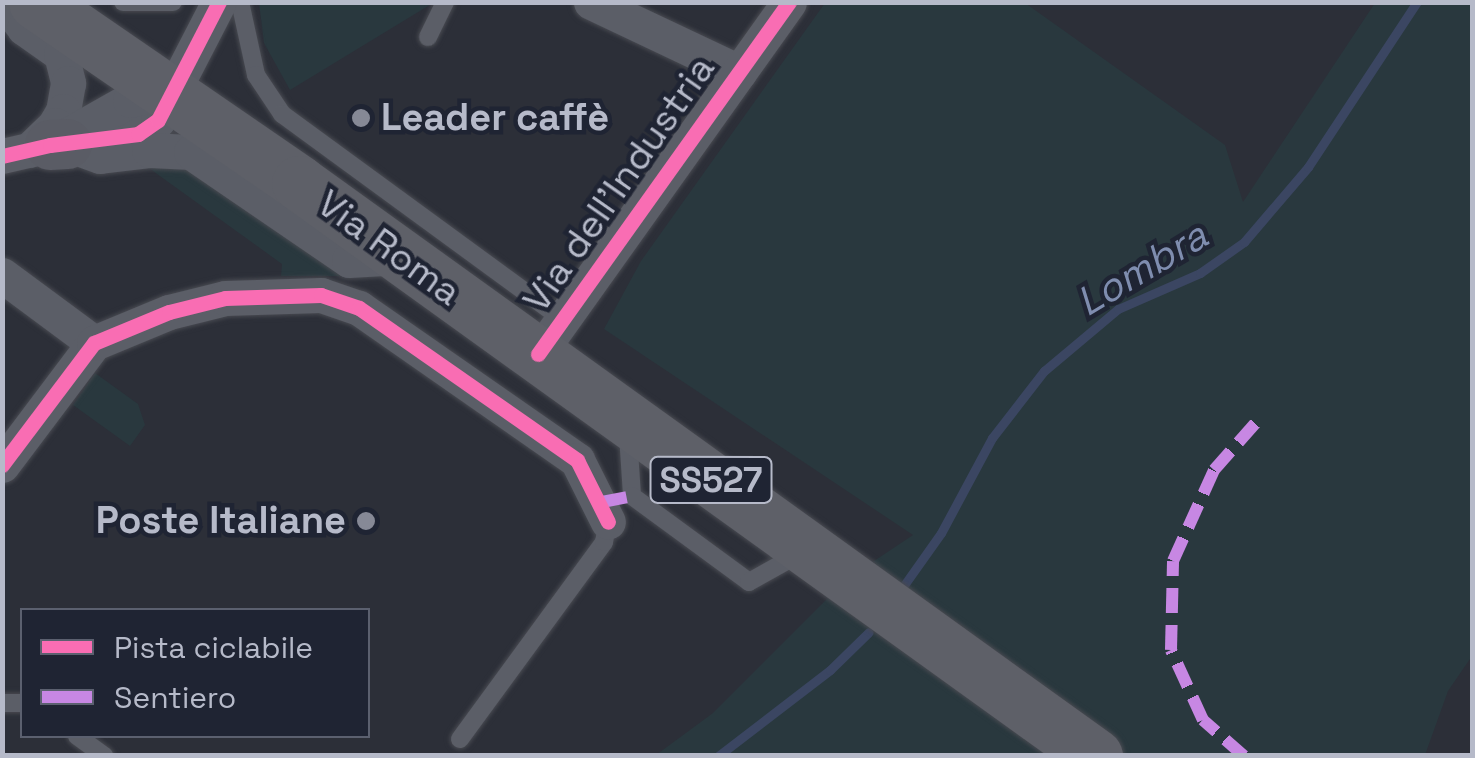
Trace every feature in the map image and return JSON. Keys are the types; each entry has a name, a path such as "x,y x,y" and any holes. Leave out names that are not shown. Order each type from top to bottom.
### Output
{"main road":[{"name":"Via Roma","path":"36,2 169,91 402,258 550,337 626,419 1095,756"}],"street":[{"path":"4,2 24,28 61,54 68,83 63,112 37,149"},
{"path":"37,149 138,134 158,120 169,91 219,2"},
{"path":"591,2 738,72"},
{"name":"Via dell'Industria","path":"550,337 789,2"},
{"path":"37,149 100,156 148,150 191,152 349,260 402,258"},
{"path":"2,275 94,343"},
{"path":"2,466 94,343 168,312 225,298 320,295 358,308 577,460 608,522"}],"lane":[{"path":"123,2 173,2"},
{"name":"Via Roma","path":"240,2 256,75 282,114 550,337"},
{"path":"428,37 445,2"},
{"path":"460,739 604,542 608,522"},
{"path":"80,738 105,756"}],"shaded area":[{"path":"259,2 433,3 290,90 264,43"},
{"path":"825,3 1025,3 1225,145 1243,202 1375,3 1472,3 1472,656 1448,691 1425,755 656,755 713,713 847,579 913,535 604,329 641,261"},
{"path":"146,166 184,167 351,276 281,276 282,264"},
{"path":"95,373 138,404 145,425 130,446 73,405"}],"waterway":[{"name":"Lombra","path":"902,588 941,533 992,438 1044,371 1118,309 1200,273 1244,242 1308,167 1417,2"},
{"name":"Lombra","path":"718,756 830,670 869,632"}],"marked path":[{"path":"1244,756 1203,720 1171,650 1173,561 1214,470 1260,418"},
{"path":"602,502 632,496"}],"cycle path":[{"path":"2,156 50,145 138,134 158,120 219,2"},
{"path":"538,354 789,2"},
{"path":"2,465 94,343 169,312 225,298 321,295 359,308 577,460 608,522"}],"place":[{"name":"Leader caffè","path":"361,118"},
{"name":"Poste Italiane","path":"366,521"}]}
